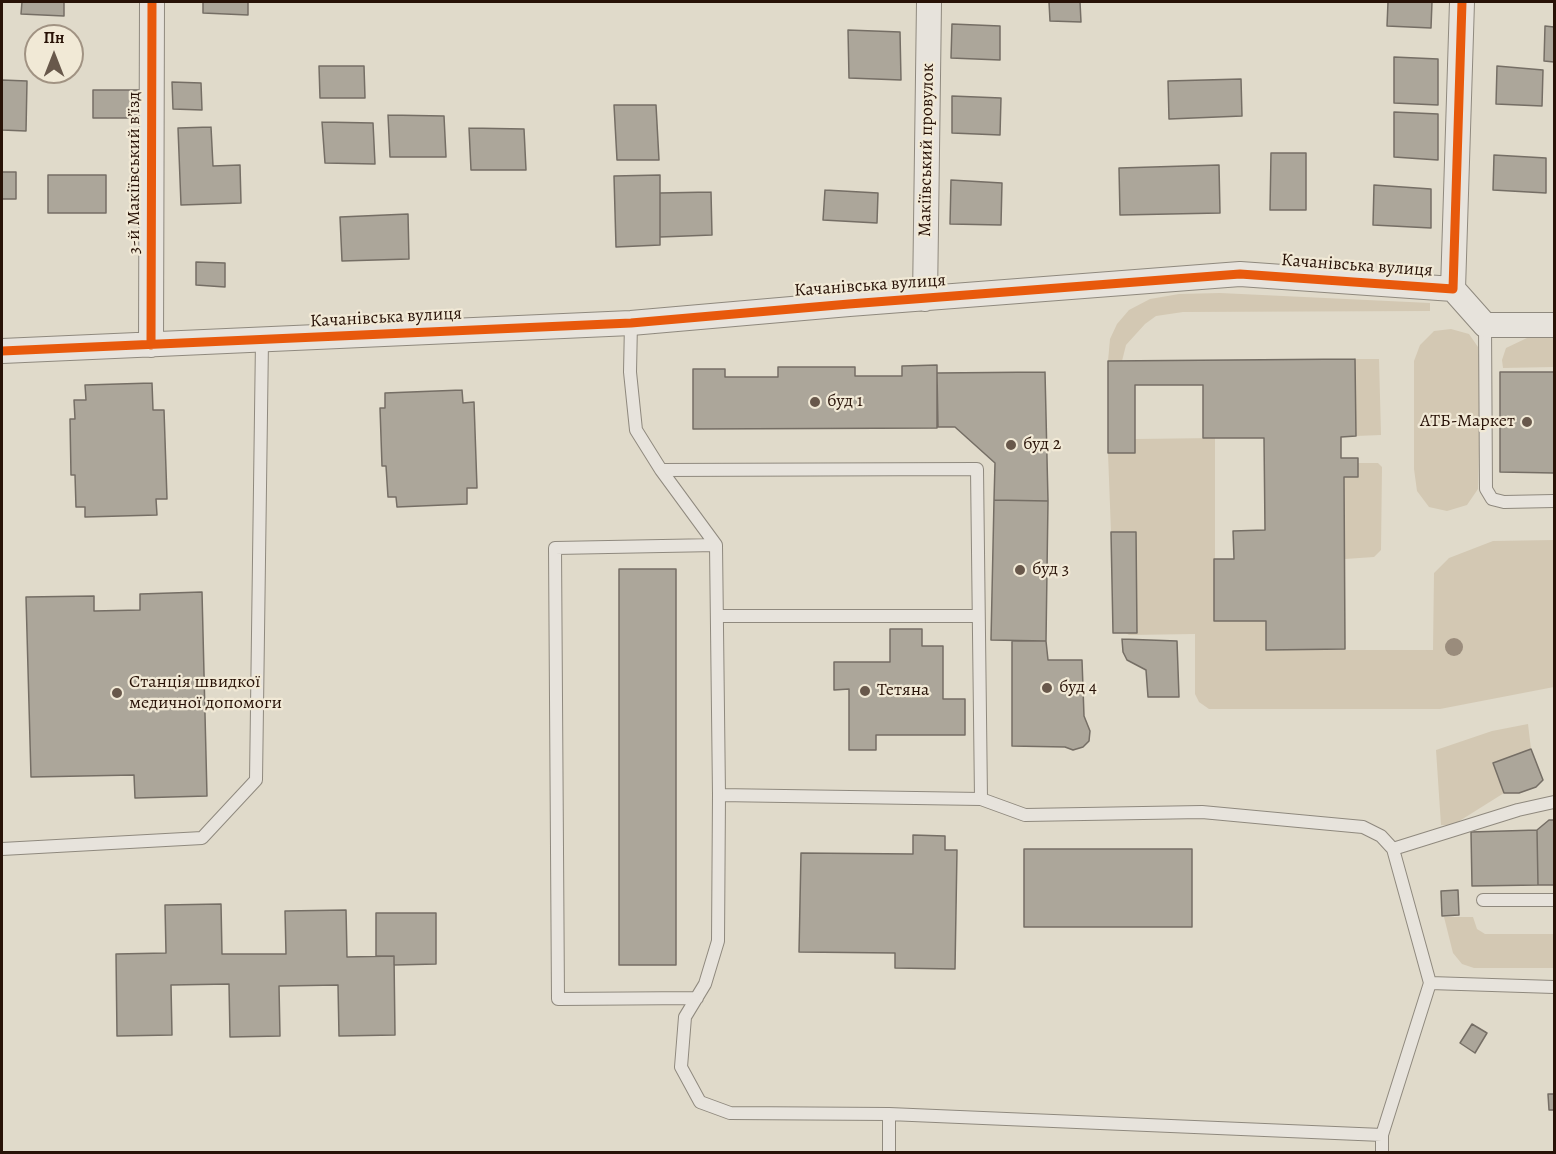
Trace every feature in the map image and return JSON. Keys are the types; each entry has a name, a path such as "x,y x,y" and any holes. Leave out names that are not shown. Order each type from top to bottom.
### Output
{"street":[{"name":"3-й Макіївський в’їзд","path":"151,345 152,2"},
{"name":"Макіївський провулок","path":"925,299 929,2"},
{"name":"Качанівська вулиця","path":"1453,290 1462,2"},
{"name":"Качанівська вулиця","path":"2,351 631,323 849,303 1240,274 1453,290 1485,325"},
{"path":"1485,325 1554,325"}],"lane":[{"path":"631,323 630,372 636,430 661,470 716,545 718,941 705,984 685,1017 681,1067 700,1102 730,1113 889,1114 1382,1135"},
{"path":"1485,325 1486,489 1492,499 1504,502 1554,501"},
{"path":"2,849 202,838 256,780 262,340"},
{"path":"661,470 977,469 981,799"},
{"path":"697,998 558,999 555,548 716,545"},
{"path":"717,616 977,616"},
{"path":"719,795 981,799 1025,815 1202,812 1363,827 1381,836 1393,849 1430,983 1382,1135 1382,1152"},
{"path":"1393,849 1518,810 1554,802"},
{"path":"1483,900 1554,900"},
{"path":"1430,983 1554,987"},
{"path":"889,1114 889,1152"}],"shaded area":[{"path":"1220,293 1430,303 1430,311 1183,312 1156,316 1145,324 1126,345 1122,361 1108,361 1110,339 1117,324 1129,310 1150,299 1179,294"},
{"path":"1451,329 1469,334 1478,347 1481,372 1478,489 1467,505 1447,511 1429,507 1417,491 1414,469 1414,361 1420,345 1434,331"},
{"path":"1527,338 1554,338 1554,367 1503,368 1502,360 1506,348"},
{"path":"1355,359 1379,359 1381,435 1356,436"},
{"path":"1215,438 1215,621 1266,621 1267,650 1433,650 1434,573 1449,558 1493,541 1554,540 1554,687 1440,709 1209,709 1199,702 1195,694 1195,634 1129,635 1121,630 1111,532 1108,453 1135,453 1135,439"},
{"path":"1358,463 1378,463 1382,467 1381,550 1374,557 1345,559 1344,477 1358,476"},
{"path":"1528,724 1531,749 1493,763 1504,793 1453,825 1441,825 1436,750 1492,731"},
{"path":"1444,917 1473,917 1477,929 1485,934 1554,934 1554,968 1474,968 1462,964 1453,953"}],"building":[{"path":"22,2 64,2 64,16 21,14"},
{"path":"203,2 248,2 248,15 203,13"},
{"path":"1049,2 1080,2 1081,22 1050,21"},
{"path":"1388,2 1432,2 1431,28 1387,26"},
{"path":"952,24 1000,26 1000,60 951,58"},
{"path":"1545,26 1554,27 1554,62 1544,61"},
{"path":"848,30 900,32 901,80 849,78"},
{"path":"1394,57 1438,59 1438,105 1394,103"},
{"path":"319,66 364,66 365,98 320,98"},
{"path":"1497,66 1543,70 1542,106 1496,104"},
{"path":"1241,79 1242,116 1169,119 1168,81"},
{"path":"2,80 24,81 24,84 27,84 26,131 2,130"},
{"path":"172,82 201,83 202,110 173,109"},
{"path":"93,90 139,90 139,118 93,118"},
{"path":"952,96 1001,98 1000,135 952,133"},
{"path":"614,105 656,105 659,160 617,160"},
{"path":"1394,112 1438,114 1438,160 1394,157"},
{"path":"388,115 444,116 446,157 390,157"},
{"path":"322,122 373,123 375,164 325,163"},
{"path":"211,127 213,166 240,165 241,203 181,205 178,128"},
{"path":"469,128 524,129 526,170 471,170"},
{"path":"1271,153 1306,153 1306,210 1270,210"},
{"path":"1494,155 1546,158 1546,193 1493,190"},
{"path":"1219,165 1220,213 1120,215 1119,168"},
{"path":"2,172 16,172 16,199 2,199"},
{"path":"48,175 106,175 106,213 48,213"},
{"path":"660,175 660,245 616,247 614,176"},
{"path":"951,180 1002,183 1001,225 950,224"},
{"path":"1374,185 1431,189 1431,228 1373,225"},
{"path":"825,190 878,193 877,223 823,220"},
{"path":"711,192 712,235 660,237 660,193"},
{"path":"408,214 409,259 342,261 340,217"},
{"path":"196,262 225,263 225,287 196,285"},
{"path":"1355,359 1356,436 1341,437 1341,458 1358,458 1358,477 1344,477 1345,649 1266,650 1266,621 1214,621 1214,559 1234,559 1233,531 1265,530 1264,438 1203,438 1203,385 1135,385 1135,453 1108,453 1108,361"},
{"name":"буд 1","path":"937,365 937,428 693,429 693,369 725,369 725,377 778,377 778,367 855,367 855,376 902,376 902,366"},
{"name":"буд 2","path":"1045,372 1048,501 994,500 995,463 955,427 938,427 937,373"},
{"name":"АТБ-Маркет","path":"1500,372 1554,372 1554,473 1500,472"},
{"path":"152,383 153,410 164,410 167,499 156,499 157,515 85,517 85,507 76,507 75,475 71,475 70,419 75,419 74,400 86,400 85,385"},
{"path":"462,390 463,403 474,402 477,488 467,488 467,504 397,507 396,497 388,497 386,466 382,466 380,408 385,408 385,393"},
{"name":"буд 3","path":"994,500 1048,501 1046,641 991,640"},
{"path":"1111,532 1136,532 1137,633 1113,633"},
{"path":"619,569 676,569 676,965 619,965"},
{"name":"Станція швидкої медичної допомоги","path":"202,592 207,796 135,798 134,775 31,777 26,597 94,596 94,611 140,610 140,594"},
{"path":"890,629 922,629 922,646 943,646 943,699 965,699 965,735 876,735 876,750 849,750 849,689 834,690 834,662 890,662"},
{"path":"1122,639 1177,641 1179,697 1148,697 1146,670 1127,660 1123,652"},
{"name":"буд 4","path":"1012,641 1046,641 1048,660 1082,660 1084,716 1090,731 1089,741 1083,747 1073,750 1065,747 1012,746"},
{"path":"1531,749 1543,780 1536,787 1519,793 1504,793 1493,763"},
{"path":"1549,820 1554,820 1554,885 1538,885 1537,830"},
{"path":"1537,830 1538,885 1472,886 1471,832"},
{"path":"913,835 945,836 945,850 957,850 955,969 895,968 895,953 799,952 801,853 913,854"},
{"path":"1024,849 1192,849 1192,927 1024,927"},
{"path":"1458,890 1459,915 1442,916 1441,891"},
{"path":"221,904 222,954 286,954 285,911 346,910 347,957 394,956 395,1035 339,1036 338,985 279,986 280,1036 230,1037 229,984 171,985 172,1035 117,1036 116,954 166,953 165,905"},
{"path":"376,913 436,913 436,964 394,965 394,956 376,956"},
{"path":"1472,1024 1487,1033 1475,1053 1460,1043"},
{"path":"1548,1094 1554,1094 1554,1110 1549,1110"}],"cycle path":[{"path":"151,345 152,2"},
{"path":"2,351 631,323 1240,274 1453,289 1462,2"}],"place":[{"name":"буд 1","path":"815,402"},
{"name":"АТБ-Маркет","path":"1527,422"},
{"name":"буд 2","path":"1011,445"},
{"name":"буд 3","path":"1020,570"},
{"name":"буд 4","path":"1047,688"},
{"name":"Тетяна","path":"865,691"},
{"name":"Станція швидкої медичної допомоги","path":"117,693"}]}
